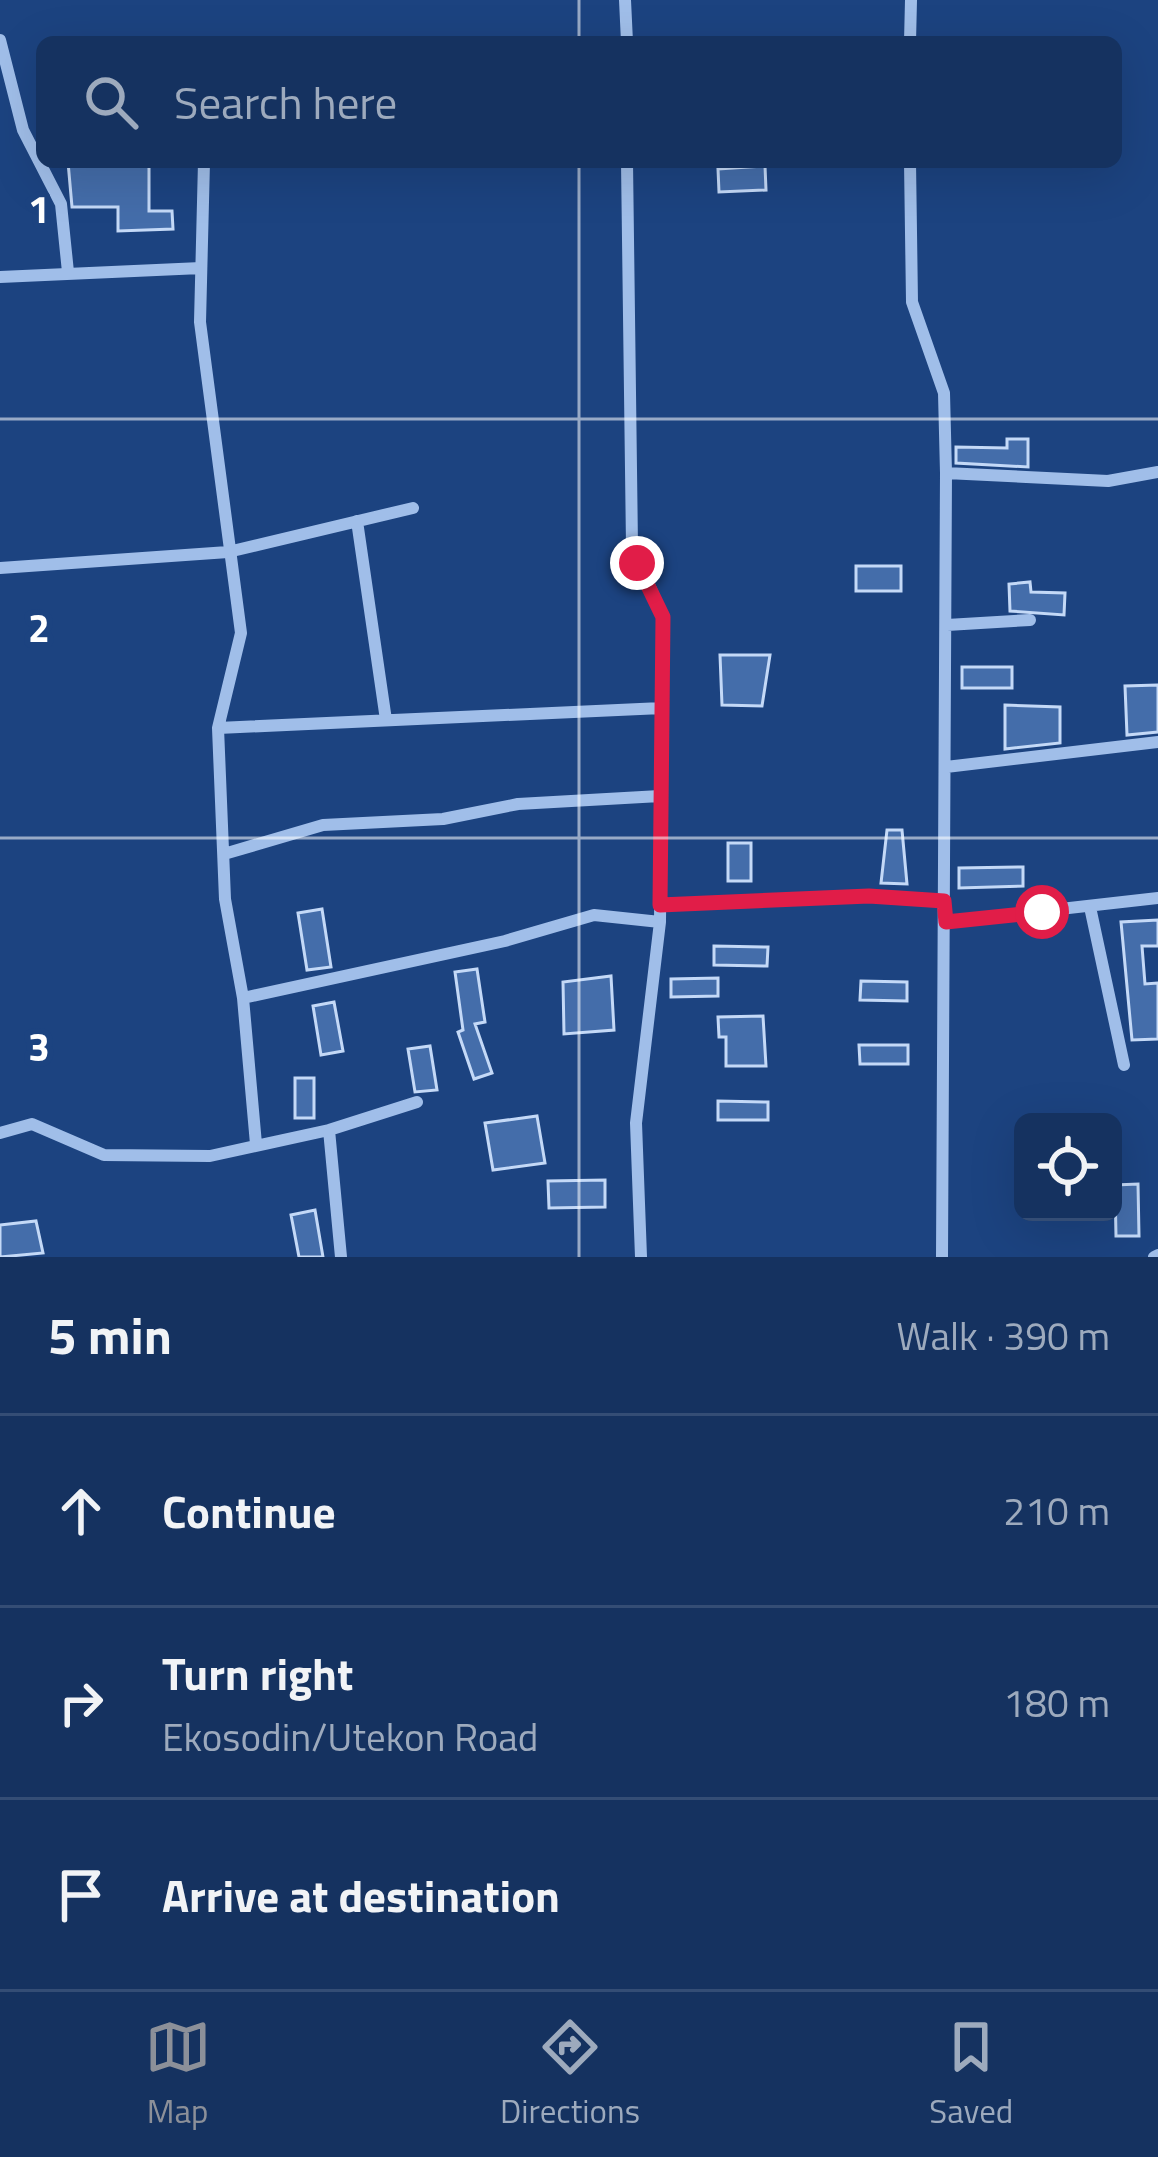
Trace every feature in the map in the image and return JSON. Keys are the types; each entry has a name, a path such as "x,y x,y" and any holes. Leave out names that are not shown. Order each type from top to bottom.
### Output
{"street":[{"path":"625,0 627,36"},
{"path":"910,36 911,0"},
{"path":"0,40 23,130 36,155"},
{"path":"43,168 61,204 68,272"},
{"path":"204,168 200,322 241,633 218,728 225,899 243,998 256,1144"},
{"path":"627,168 632,547 663,617 660,922 636,1124 641,1257"},
{"path":"910,168 912,302 944,393 942,1257"},
{"path":"0,277 201,268"},
{"path":"946,473 1108,481 1158,472"},
{"path":"0,568 228,552 413,508"},
{"path":"357,521 386,721"},
{"path":"947,625 1030,620"},
{"path":"218,728 662,708"},
{"path":"946,767 1158,742"},
{"path":"224,854 323,825 443,819 518,804 660,796"},
{"path":"660,905 869,896 944,901"},
{"path":"946,922 1158,898"},
{"path":"1090,907 1124,1065"},
{"path":"243,998 505,940 594,915 660,922"},
{"path":"0,1132 32,1124 104,1155 210,1156 329,1130 417,1102"},
{"path":"329,1130 341,1257"}],"building":[{"path":"69,168 149,168 149,211 172,211 173,229 118,231 118,207 72,207"},
{"path":"765,168 766,190 719,192 718,169"},
{"path":"1007,439 1028,439 1028,467 956,463 956,447 1007,448"},
{"path":"856,566 901,566 901,591 856,591"},
{"path":"1030,582 1031,592 1065,593 1064,615 1010,611 1009,584"},
{"path":"720,655 770,655 762,706 722,705"},
{"path":"962,667 1012,667 1012,688 962,688"},
{"path":"1158,685 1158,732 1127,735 1125,686"},
{"path":"1005,705 1060,707 1060,743 1005,749"},
{"path":"887,830 902,830 907,884 881,883"},
{"path":"728,843 751,843 751,881 728,881"},
{"path":"1023,867 1023,886 959,888 959,868"},
{"path":"322,909 331,967 307,970 298,913"},
{"path":"1158,920 1158,946 1142,946 1145,984 1158,983 1158,1039 1132,1040 1121,922"},
{"path":"714,946 768,947 767,966 714,965"},
{"path":"477,969 485,1022 475,1024 492,1073 474,1079 458,1032 463,1030 455,972"},
{"path":"611,976 614,1030 564,1034 563,982"},
{"path":"718,978 718,996 671,997 671,979"},
{"path":"861,981 907,982 907,1001 860,1000"},
{"path":"334,1002 343,1051 321,1055 313,1006"},
{"path":"763,1016 766,1066 726,1066 726,1037 719,1037 718,1017"},
{"path":"859,1045 908,1045 908,1064 860,1064"},
{"path":"430,1046 437,1090 415,1092 408,1049"},
{"path":"295,1078 314,1078 314,1118 295,1118"},
{"path":"718,1101 768,1102 768,1120 718,1120"},
{"path":"537,1116 545,1163 493,1170 485,1123"},
{"path":"605,1180 605,1207 549,1208 548,1181"},
{"path":"1138,1184 1139,1236 1116,1236 1116,1221 1122,1221 1122,1185"},
{"path":"315,1210 323,1257 299,1257 291,1215"},
{"path":"36,1221 43,1253 0,1257 0,1225"}],"route":[{"path":"637,563 663,617 660,905 869,896 944,901 946,922 1042,912"}]}
